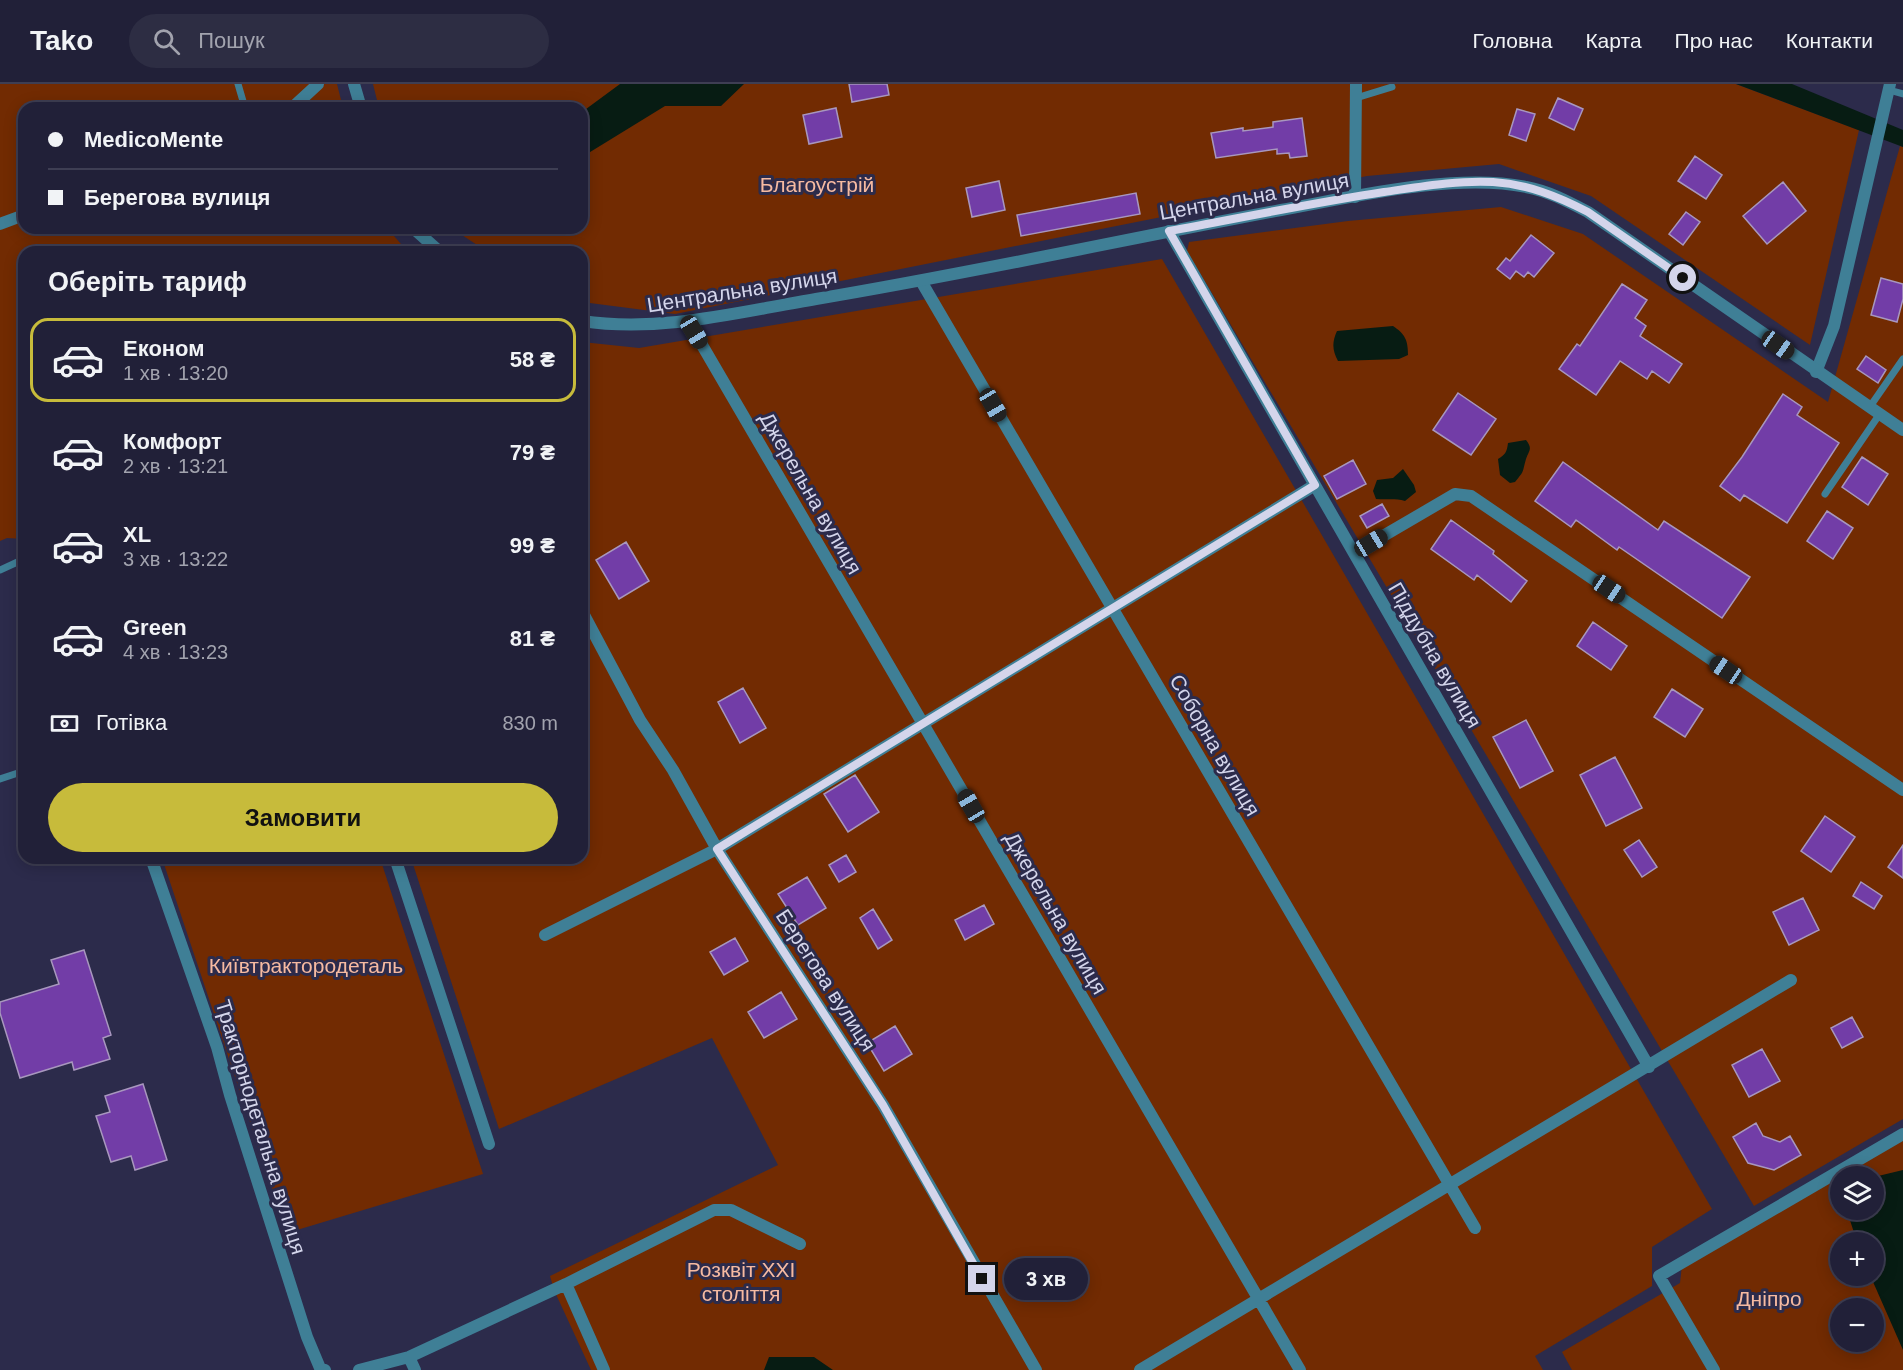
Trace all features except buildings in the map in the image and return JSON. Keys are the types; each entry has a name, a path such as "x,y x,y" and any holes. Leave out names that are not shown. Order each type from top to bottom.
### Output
{"street":[{"path":"298,102 318,84"},
{"path":"354,84 359,102"},
{"path":"1354,197 1356,84"},
{"path":"1816,372 1834,326 1889,87"},
{"name":"Центральна вулиця","path":"588,322 641,326 688,321 921,281 1169,231 1354,197 1444,184 1492,182 1526,187 1555,195 1588,212 1816,372 1903,430"},
{"path":"0,224 18,217"},
{"name":"Піддубна вулиця","path":"1169,231 1649,1067"},
{"path":"420,234 433,246"},
{"name":"Соборна вулиця","path":"921,281 1475,1228"},
{"name":"Джерельна вулиця","path":"688,321 1300,1370"},
{"path":"545,935 717,849 1315,485"},
{"path":"1354,553 1448,498 1455,495 1471,496 1903,790"},
{"name":"Берегова вулиця","path":"588,622 640,720 674,770 717,849 883,1105 1036,1370"},
{"name":"Тракторнодетальна вулиця","path":"153,864 217,1047 230,1095 307,1337 320,1368 325,1370"},
{"path":"396,864 489,1144"},
{"path":"1140,1370 1791,980"},
{"path":"1714,1370 1659,1276 1903,1134"},
{"path":"359,1370 409,1357 566,1284 714,1210 731,1210 800,1244"},
{"path":"566,1284 604,1370"},
{"path":"409,1357 415,1370"}],"lane":[{"path":"238,84 243,102"},
{"path":"1356,98 1392,87"},
{"path":"1889,87 1903,94"},
{"path":"1825,494 1903,359"},
{"path":"0,570 18,562"},
{"path":"0,779 18,773"}],"green space":[{"path":"0,84 337,84 342,102 18,102 18,234 392,234 403,246 18,246 18,539 7,538 0,541"},
{"name":"Благоустрій","path":"373,84 1736,84 1859,130 1810,345 1591,196 1499,164 1367,176 675,314 588,303 588,246 479,246 460,234 588,234 588,102 378,102"},
{"path":"1900,146 1903,147 1903,1119 1754,1206 1187,251 1189,242 1348,221 1501,207 1583,234 1828,402"},
{"name":"Розквіт XXI століття","path":"1162,259 1712,1209 1652,1247 1652,1286 1535,1356 1543,1370 591,1370 554,1290 550,1276 778,1165 712,1038 499,1129 413,864 588,864 588,343 639,348"},
{"name":"Київтрактородеталь","path":"164,864 382,864 483,1174 287,1233"},
{"name":"Дніпро","path":"1903,1140 1903,1370 1572,1370 1562,1352 1680,1283 1682,1265 1830,1181 1830,1220 1884,1220 1884,1166 1857,1166"}],"shaded area":[{"path":"620,84 744,84 721,106 665,106 588,153 588,108"},
{"path":"1736,84 1792,84 1903,130 1903,147"},
{"path":"1393,326 1405,338 1408,355 1399,359 1338,361 1333,346 1337,331"},
{"path":"1526,440 1530,450 1523,471 1515,482 1510,483 1500,475 1498,459 1505,453 1508,443"},
{"path":"1403,469 1416,492 1405,501 1376,499 1373,491 1377,480 1393,478"},
{"path":"1903,1170 1903,1350 1884,1307 1884,1298 1880,1298 1875,1286 1884,1286 1884,1232 1854,1232 1850,1220 1884,1220 1884,1175"},
{"path":"769,1357 814,1357 833,1370 764,1370"}],"route":[{"path":"982,1279 883,1105 717,849 1315,485 1169,231 1354,197 1444,184 1492,182 1526,187 1555,195 1571,203 1588,212 1683,278"}]}
